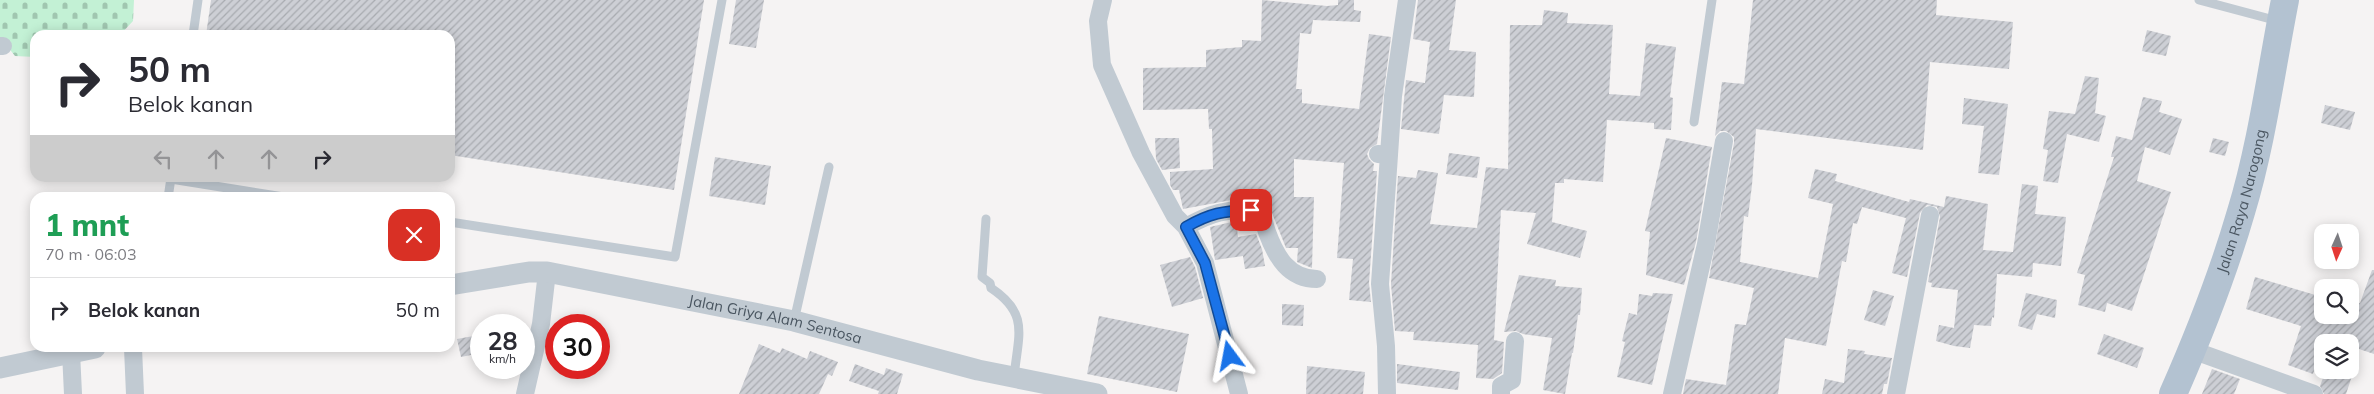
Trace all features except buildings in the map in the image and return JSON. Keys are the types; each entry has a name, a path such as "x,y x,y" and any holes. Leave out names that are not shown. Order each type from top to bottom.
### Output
{"main road":[{"name":"Jalan Raya Narogong","path":"2173,394 2192,350 2241,212 2269,93 2283,11"}],"street":[{"path":"1103,0 1098,21 1102,65 1141,153 1175,216 1186,227 1205,263 1239,394"},
{"path":"1387,394 1386,346 1380,284 1383,155 1406,0"},
{"path":"1672,394 1706,244 1724,142"},
{"path":"1186,227 1205,216 1218,212 1257,211 1262,216 1274,248 1292,273 1299,277 1317,279"},
{"path":"1896,394 1930,214"},
{"name":"Jalan Griya Alam Sentosa","path":"455,284 529,272 547,272 794,321 978,370 1097,394"},
{"path":"526,394 541,324 547,272"},
{"path":"1501,394 1502,386 1512,380 1515,341"},
{"path":"2192,350 2314,394"},
{"path":"0,368 71,352 73,394"},
{"path":"132,352 135,394"}],"lane":[{"path":"194,30 198,0"},
{"path":"455,223 675,257 722,0"},
{"path":"1694,122 1712,0"},
{"path":"2199,0 2283,11"},
{"path":"794,321 829,167"},
{"path":"195,182 254,192"},
{"path":"986,219 982,277 990,284 991,288 1005,297 1018,314 1019,324 1014,377"}],"green space":[{"path":"0,0 134,0 133,21 125,30 30,30 30,57 15,56 0,37"}],"route":[{"path":"1230,356 1205,263 1186,227 1205,216 1218,212 1251,210"}]}
